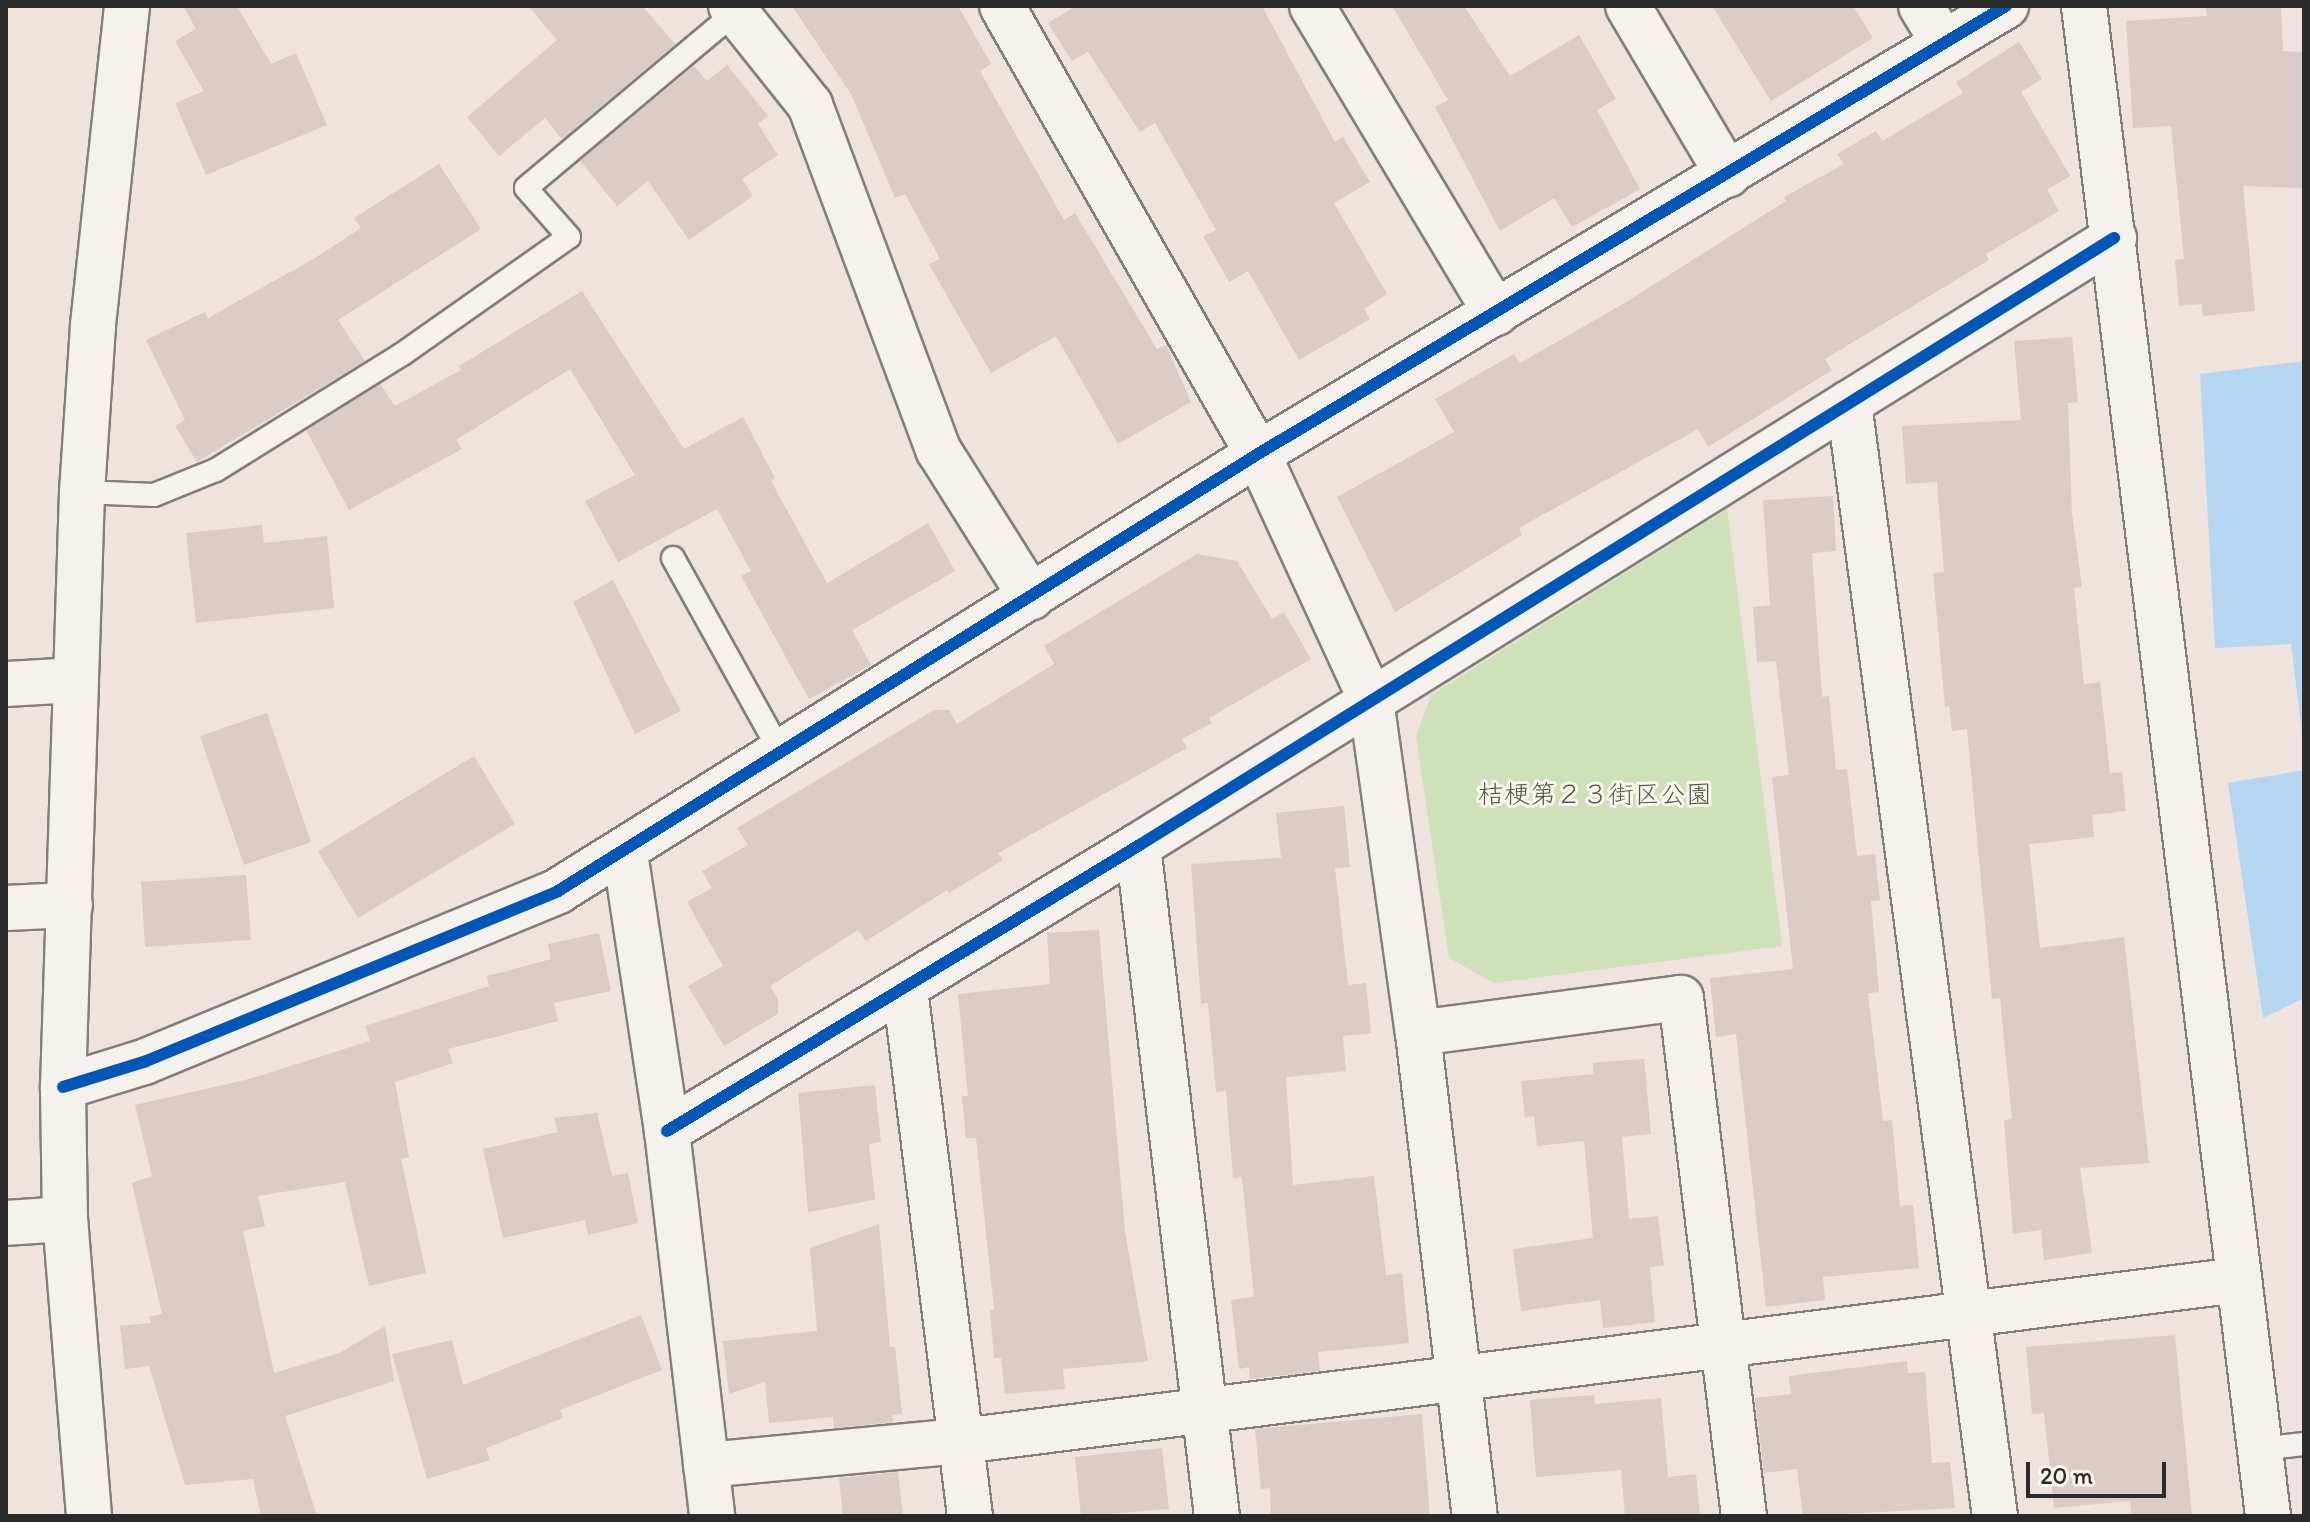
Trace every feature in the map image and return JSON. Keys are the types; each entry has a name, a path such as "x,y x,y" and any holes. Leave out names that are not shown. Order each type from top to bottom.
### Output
{"street":[{"path":"1002,6 1258,454 1371,700 1418,1033 1475,1516"},
{"path":"1312,6 1496,313"},
{"path":"1628,6 1728,175"},
{"path":"1921,6 1944,44"},
{"path":"63,1087 144,1062 558,891 782,755 1258,454 2006,6"},
{"path":"2084,6 2268,1516"},
{"path":"733,9 810,105 939,451 1031,597"},
{"path":"89,1516 65,1219 63,1087 82,492 93,325 132,11"},
{"path":"667,1131 1138,846 2114,238"},
{"path":"1849,403 1972,1315 1995,1516"},
{"path":"6,684 76,680"},
{"path":"1138,846 1217,1516"},
{"path":"625,853 667,1131 712,1516"},
{"path":"6,908 70,905"},
{"path":"905,989 970,1516"},
{"path":"1418,1033 1681,998 1726,1347 1744,1516"},
{"path":"6,1223 65,1219"},
{"path":"706,1465 962,1441 1205,1412 2239,1280"}],"lane":[{"path":"82,492 154,495 216,470 401,355 569,237 526,188 733,9"},
{"path":"673,558 782,755"},
{"path":"2260,1449 2304,1444"}],"green space":[{"name":"桔梗第２３街区公園","path":"1727,509 1782,946 1494,983 1449,958 1416,736 1431,695"}],"water":[{"path":"2304,361 2304,750 2291,644 2215,648 2200,374"},
{"path":"2304,770 2304,998 2263,1018 2228,783"}],"building":[{"path":"183,6 237,6 271,64 296,53 327,125 206,175 175,103 204,91 175,41 196,29"},
{"path":"528,6 642,6 675,44 562,139 545,118 499,156 467,117 557,40"},
{"path":"792,6 958,6 991,64 980,71 1064,220 1075,213 1157,349 1166,345 1191,402 1118,444 1056,336 991,373 929,264 940,259 905,194 895,198 851,94"},
{"path":"1076,6 1262,6 1335,142 1343,137 1370,182 1334,203 1387,294 1364,309 1370,319 1299,360 1248,271 1229,282 1203,236 1216,230 1155,123 1140,132 1088,52 1072,61 1048,23"},
{"path":"1392,6 1464,6 1510,76 1579,35 1616,99 1597,110 1640,189 1572,227 1554,198 1500,231 1435,107 1448,100"},
{"path":"1712,6 1853,6 1873,38 1771,101"},
{"path":"2281,6 2283,51 2304,52 2304,188 2243,186 2255,311 2203,316 2202,304 2179,306 2175,260 2184,259 2171,126 2133,128 2126,21 2207,16 2206,8"},
{"path":"2019,42 2042,79 2021,92 2070,176 2047,190 2059,211 1986,254 1989,260 1825,359 1832,370 1708,447 1698,429 1519,528 1522,535 1395,612 1337,497 1454,432 1435,399 1514,354 1520,363 1623,304 1786,201 1784,197 1844,164 1837,154 1876,131 1882,141 1963,93 1956,82"},
{"path":"727,65 768,116 758,124 778,155 742,179 753,196 689,240 648,181 617,206 580,161 694,66 707,81"},
{"path":"439,164 481,229 338,320 365,361 197,462 175,426 185,420 146,340 205,312 208,318 315,258 361,228 354,218"},
{"path":"582,291 684,449 743,417 775,478 771,481 827,583 928,523 955,571 852,630 871,665 809,699 741,576 751,571 717,509 618,562 585,501 635,475 570,369 456,440 462,449 349,510 306,430 380,384 395,406 461,370 459,366"},
{"path":"2072,337 2078,402 2068,403 2072,514 2082,587 2074,588 2084,684 2100,682 2110,773 2122,772 2126,811 2092,815 2094,837 2029,844 2040,948 2124,937 2149,1163 2080,1168 2092,1253 2044,1260 2041,1230 2013,1234 2004,1120 2012,1119 2000,998 1992,999 1967,729 1952,731 1949,706 1945,707 1933,573 1944,572 1937,482 1906,484 1902,426 2021,420 2014,341"},
{"path":"1833,496 1836,551 1812,553 1822,697 1829,696 1836,770 1847,769 1857,856 1875,854 1880,900 1871,901 1879,992 1868,993 1883,1121 1892,1120 1900,1206 1913,1205 1919,1268 1823,1277 1825,1300 1766,1307 1736,1034 1716,1037 1710,978 1793,969 1772,777 1789,775 1776,661 1757,662 1753,607 1770,605 1763,500"},
{"path":"262,525 264,543 327,536 334,608 196,623 186,533"},
{"path":"1197,554 1237,561 1272,619 1284,612 1311,659 1209,718 1212,723 1182,739 1187,748 998,853 1003,860 949,893 947,890 866,941 858,930 770,986 778,999 778,1014 724,1046 688,986 723,966 687,902 712,888 702,871 748,845 737,828 934,710 949,710 957,724 1054,664 1044,646"},
{"path":"613,580 681,711 635,734 573,602"},
{"path":"267,713 311,842 244,865 200,736"},
{"path":"474,756 515,824 358,918 318,851"},
{"path":"1344,806 1350,867 1335,868 1348,985 1366,983 1371,1033 1343,1036 1346,1071 1286,1077 1293,1185 1374,1176 1386,1275 1402,1273 1409,1343 1318,1352 1320,1371 1250,1379 1249,1367 1239,1369 1231,1300 1254,1297 1242,1177 1233,1178 1226,1091 1216,1092 1208,1003 1201,1004 1191,864 1281,858 1276,813"},
{"path":"246,875 251,940 145,947 141,882"},
{"path":"1099,930 1125,1232 1148,1361 1063,1369 1065,1389 1005,1394 1001,1358 994,1358 990,1310 994,1309 976,1138 966,1138 962,1096 968,1096 958,994 1050,984 1047,933"},
{"path":"599,933 611,991 554,1003 558,1021 448,1049 453,1063 395,1082 409,1157 401,1159 426,1273 369,1286 345,1182 258,1196 265,1226 243,1231 274,1373 339,1353 385,1326 394,1381 285,1416 317,1516 261,1516 253,1479 185,1485 149,1366 125,1369 120,1326 151,1323 149,1317 162,1314 132,1183 152,1176 135,1105 249,1079 370,1041 365,1026 489,986 487,976 551,959 548,944"},
{"path":"1644,1059 1651,1134 1622,1137 1629,1219 1658,1216 1664,1265 1650,1267 1655,1322 1603,1328 1600,1300 1521,1311 1513,1249 1593,1238 1584,1141 1537,1146 1534,1116 1525,1117 1521,1081 1593,1074 1593,1063"},
{"path":"875,1085 881,1142 869,1144 875,1200 808,1212 798,1093"},
{"path":"597,1113 612,1176 628,1173 638,1223 588,1235 585,1220 503,1238 483,1149 558,1132 554,1118"},
{"path":"879,1224 890,1347 895,1347 902,1414 892,1415 893,1422 834,1428 833,1417 769,1423 765,1382 729,1394 723,1341 817,1331 810,1248"},
{"path":"641,1315 662,1370 560,1410 563,1418 486,1448 490,1460 427,1479 392,1354 452,1340 463,1385"},
{"path":"2175,1335 2192,1516 2132,1516 2130,1501 2054,1508 2044,1413 2032,1414 2026,1347"},
{"path":"1907,1361 1908,1373 1925,1372 1932,1463 1950,1462 1955,1508 1803,1516 1797,1469 1764,1473 1755,1398 1791,1394 1789,1376"},
{"path":"1594,1395 1595,1404 1661,1398 1668,1477 1696,1474 1700,1516 1625,1516 1621,1470 1536,1477 1530,1400"},
{"path":"1422,1414 1430,1516 1271,1516 1270,1488 1261,1489 1255,1429"},
{"path":"1162,1448 1169,1509 1081,1516 1075,1457"},
{"path":"898,1472 903,1516 843,1516 839,1478"}],"cycle path":[{"path":"63,1087 144,1062 558,891 1258,454 2006,6"},
{"path":"667,1131 1138,846 2114,238"}]}
